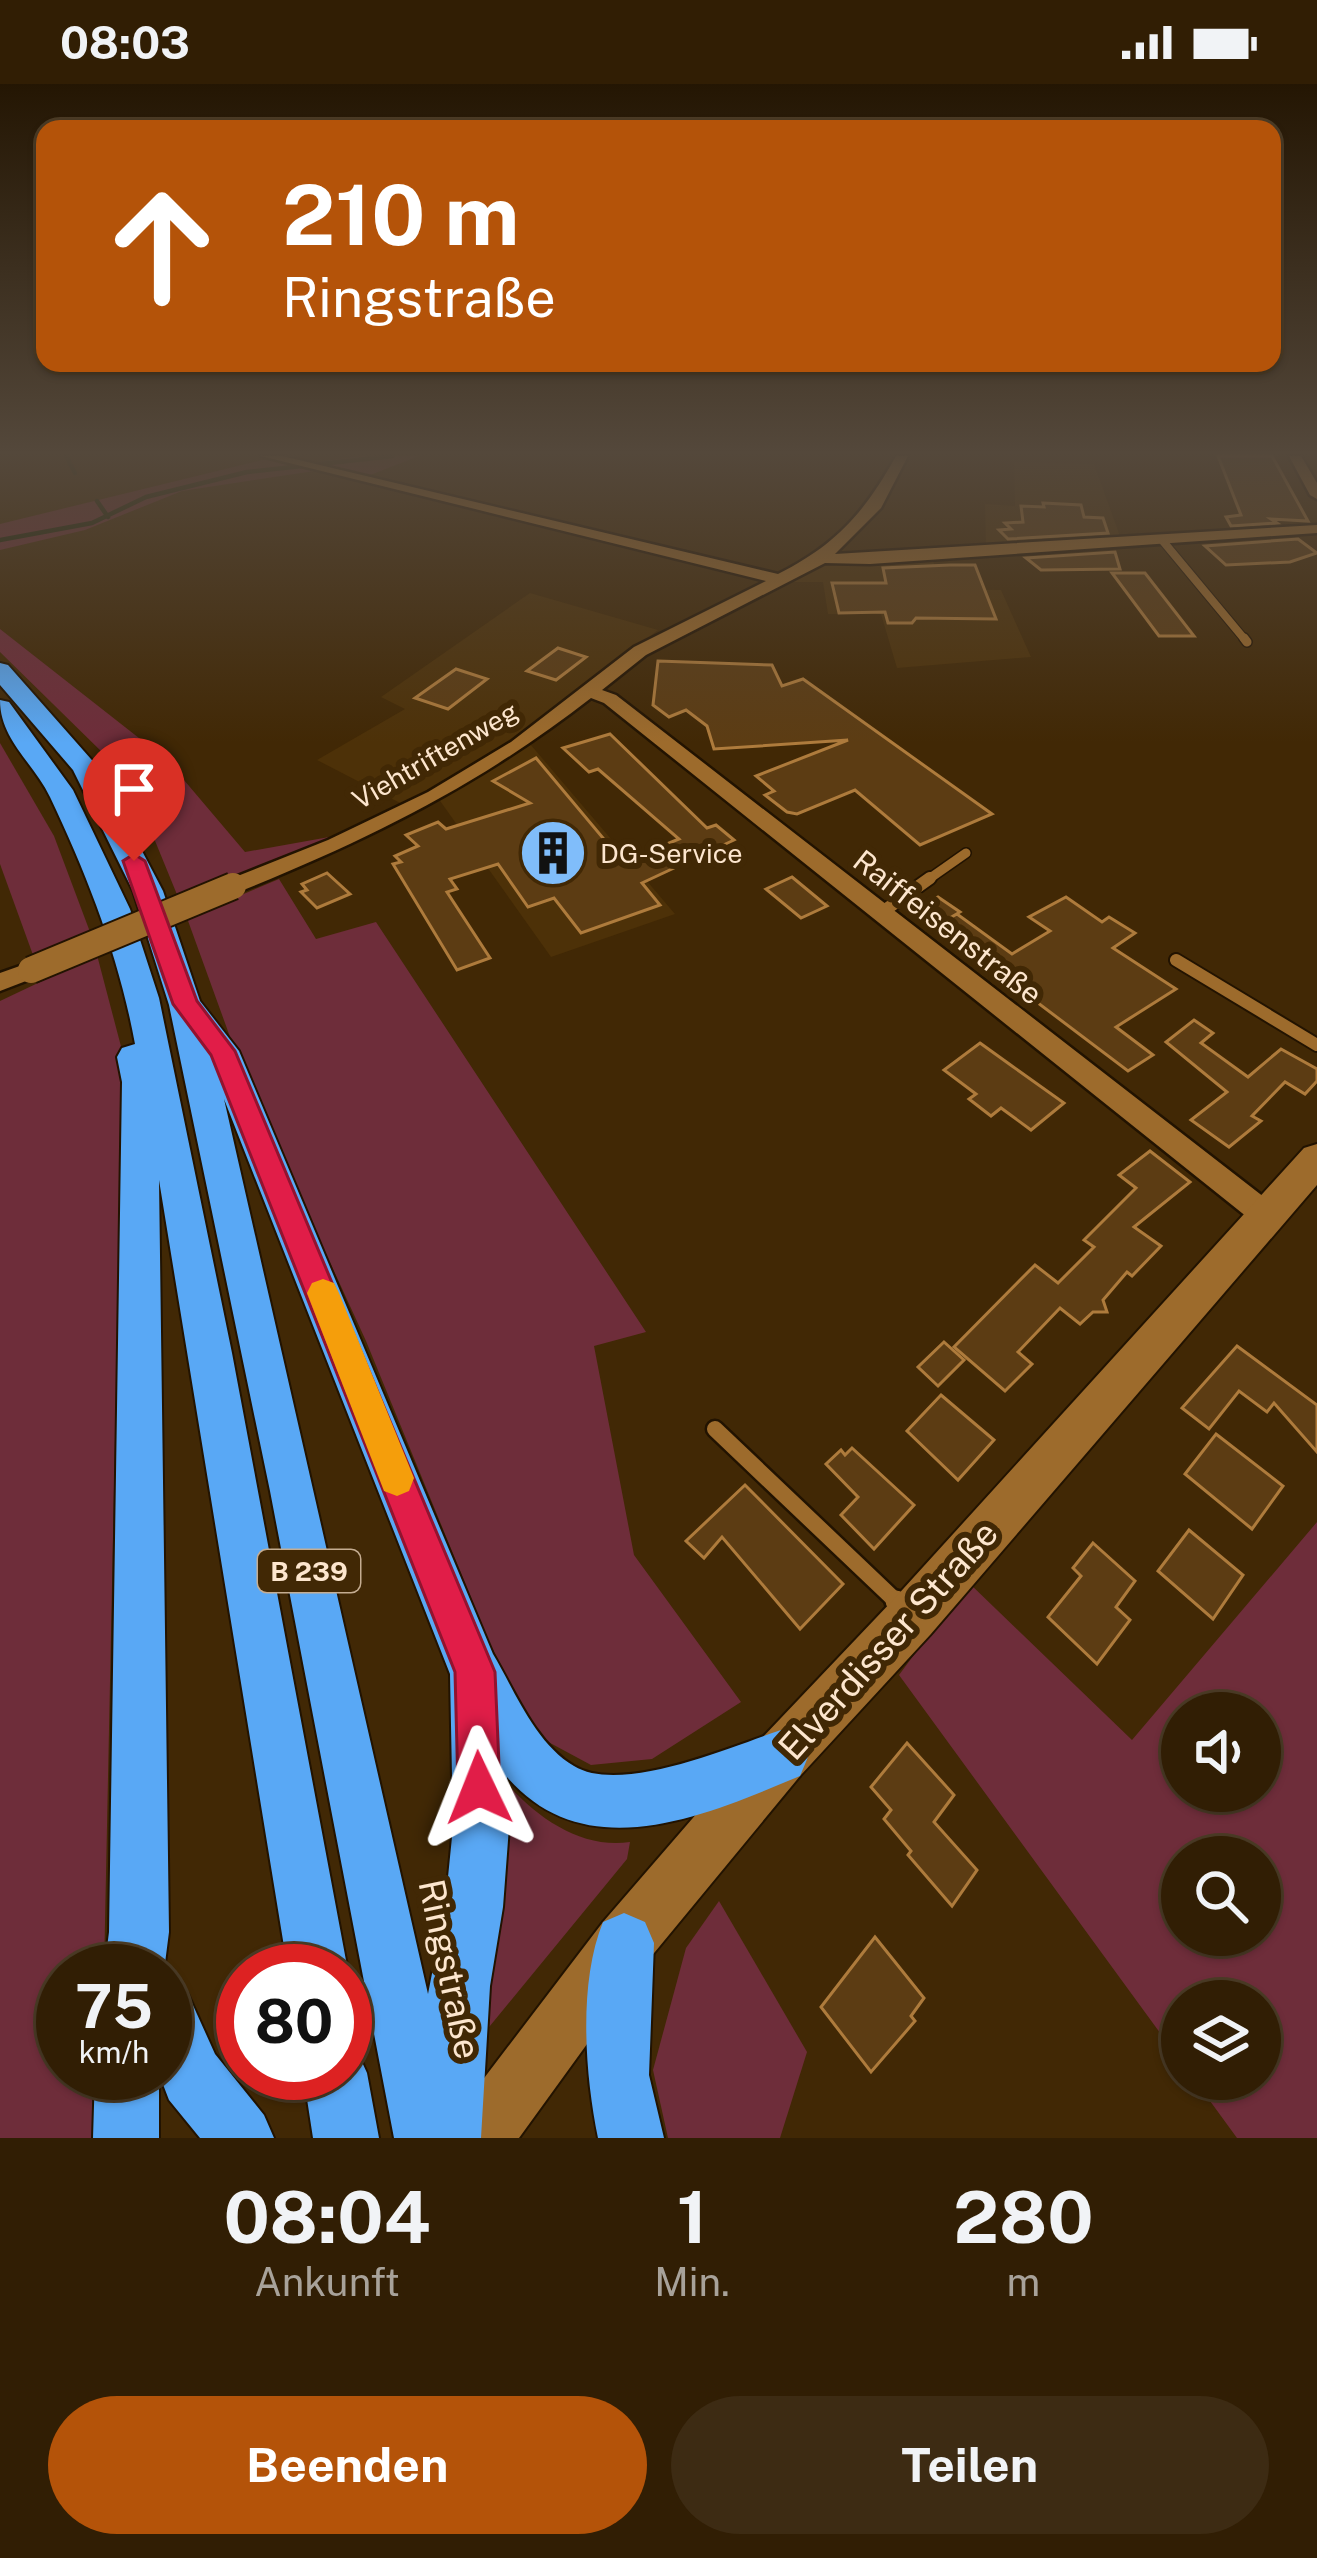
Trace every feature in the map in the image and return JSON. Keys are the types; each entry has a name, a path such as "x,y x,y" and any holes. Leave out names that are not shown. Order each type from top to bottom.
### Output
{"highway":[{"name":"Ringstraße","path":"0,670 85,767 148,891 212,1353 313,1944"},
{"name":"Ringstraße","path":"0,707 60,790 164,1001 293,1491 427,2138"},
{"path":"141,1944 140,1105 128,1028 164,1001 222,1051 475,1672 530,1765 568,1795 607,1803 638,1802 782,1756"},
{"path":"473,2133 459,1986 474,1907 481,1827 475,1672"},
{"path":"624,1943 616,2075 631,2138"},
{"path":"192,2077 242,2138"},
{"path":"126,2138 127,2100"},
{"path":"340,2100 346,2138"}],"main road":[{"name":"Elverdisser Straße","path":"473,2133 624,1943 782,1756 912,1617 1317,1160"}],"street":[{"path":"665,552 779,579"},
{"name":"Viehtriftenweg","path":"0,983 336,845 435,796 518,746 640,651 828,552"},
{"path":"822,558 980,552"},
{"name":"Raiffeisenstraße","path":"589,691 610,699 1267,1216"}],"lane":[{"path":"1172,552 1247,642"},
{"path":"881,913 966,853"},
{"path":"1176,960 1317,1045"},
{"path":"715,1429 912,1617"}],"shaded area":[{"path":"837,552 929,552 944,589 1001,590 1031,657 897,668 881,614 828,614 823,582 785,582"},
{"path":"530,593 658,630 514,742 404,805 317,760 405,709 381,697"},
{"path":"0,629 167,760 245,852 346,834 178,897 151,831 105,755 0,652"},
{"path":"0,743 54,836 90,932 33,955 0,864"},
{"path":"530,744 675,914 551,957 438,798"},
{"path":"279,879 316,939 376,922 646,1332 594,1346 634,1555 741,1702 652,1759 591,1765 539,1737 490,1644 366,1341 242,1070 187,918"},
{"path":"97,955 123,1054 105,1944 36,1944 36,2100 100,2100 99,2138 0,2138 0,1001"},
{"path":"1317,1522 1317,2138 1237,2138 1209,2100 1281,2100 1281,1980 1161,1980 1161,2034 899,1675 968,1582 1132,1740 1161,1706 1161,1812 1281,1812 1281,1692 1173,1692"},
{"path":"511,1788 536,1811 580,1837 630,1842 627,1859 485,2032"},
{"path":"719,1901 807,2052 780,2138 668,2138 653,2070 686,1948"}],"building":[{"path":"1115,552 1120,569 1041,570 1026,558"},
{"path":"1211,552 1317,553 1290,562 1226,565"},
{"path":"975,565 996,619 916,618 912,623 888,623 885,612 839,613 832,583 886,583 883,568"},
{"path":"1112,573 1145,573 1194,636 1159,636"},
{"path":"558,648 586,657 556,680 527,671"},
{"path":"658,661 772,665 782,686 803,679 992,814 920,845 855,790 797,814 787,812 765,795 774,791 756,776 848,740 714,749 707,726 686,710 669,717 653,705"},
{"path":"456,669 487,679 448,709 415,698"},
{"path":"610,734 707,828 716,825 734,840 642,883 660,905 581,933 554,898 528,907 498,864 450,879 457,889 447,892 490,958 457,970 393,864 401,862 395,856 418,846 406,835 438,822 446,829 530,803 493,781 536,758 623,862 679,839 598,769 589,772 563,748"},
{"path":"327,873 350,894 317,908 301,892 307,890 302,884"},
{"path":"792,877 827,906 801,918 766,889"},
{"path":"938,897 960,912 948,919 957,914 1012,954 1050,931 1029,917 1066,897 1102,922 1109,917 1135,933 1113,948 1176,989 1116,1027 1153,1055 1128,1071 917,907"},
{"path":"1194,1020 1213,1033 1201,1043 1248,1077 1281,1049 1317,1069 1317,1081 1305,1094 1285,1082 1252,1116 1261,1121 1229,1147 1191,1120 1227,1092 1166,1042"},
{"path":"980,1043 1064,1103 1031,1130 1001,1108 991,1116 969,1099 976,1094 944,1070"},
{"path":"1150,1151 1190,1182 1134,1227 1161,1246 1132,1276 1127,1272 1103,1300 1107,1312 1093,1312 1080,1324 1060,1308 1018,1352 1032,1364 1005,1391 954,1347 1035,1265 1058,1283 1094,1247 1084,1240 1136,1188 1119,1175"},
{"path":"944,1342 964,1360 938,1386 918,1367"},
{"path":"1237,1346 1317,1405 1317,1452 1274,1403 1267,1412 1239,1391 1209,1429 1182,1408"},
{"path":"941,1395 994,1440 958,1480 907,1431"},
{"path":"1216,1434 1283,1486 1252,1529 1185,1474"},
{"path":"852,1448 914,1505 874,1549 841,1515 858,1497 826,1464 841,1450 845,1455"},
{"path":"745,1485 843,1584 800,1629 722,1537 704,1558 686,1541"},
{"path":"1189,1530 1243,1575 1213,1619 1158,1571"},
{"path":"1093,1543 1135,1581 1116,1607 1130,1620 1097,1664 1048,1617 1081,1576 1073,1568"},
{"path":"907,1743 954,1795 934,1822 977,1870 952,1906 908,1855 911,1851 884,1819 891,1810 871,1787"},
{"path":"875,1937 924,1998 911,2016 915,2021 871,2072 821,2007"}],"slow traffic":[{"path":"323,1293 397,1478"}],"place":[{"name":"DG-Service","path":"553,853"}],"route":[{"path":"134,861 185,1004 222,1051 475,1672 479,1788"}]}
